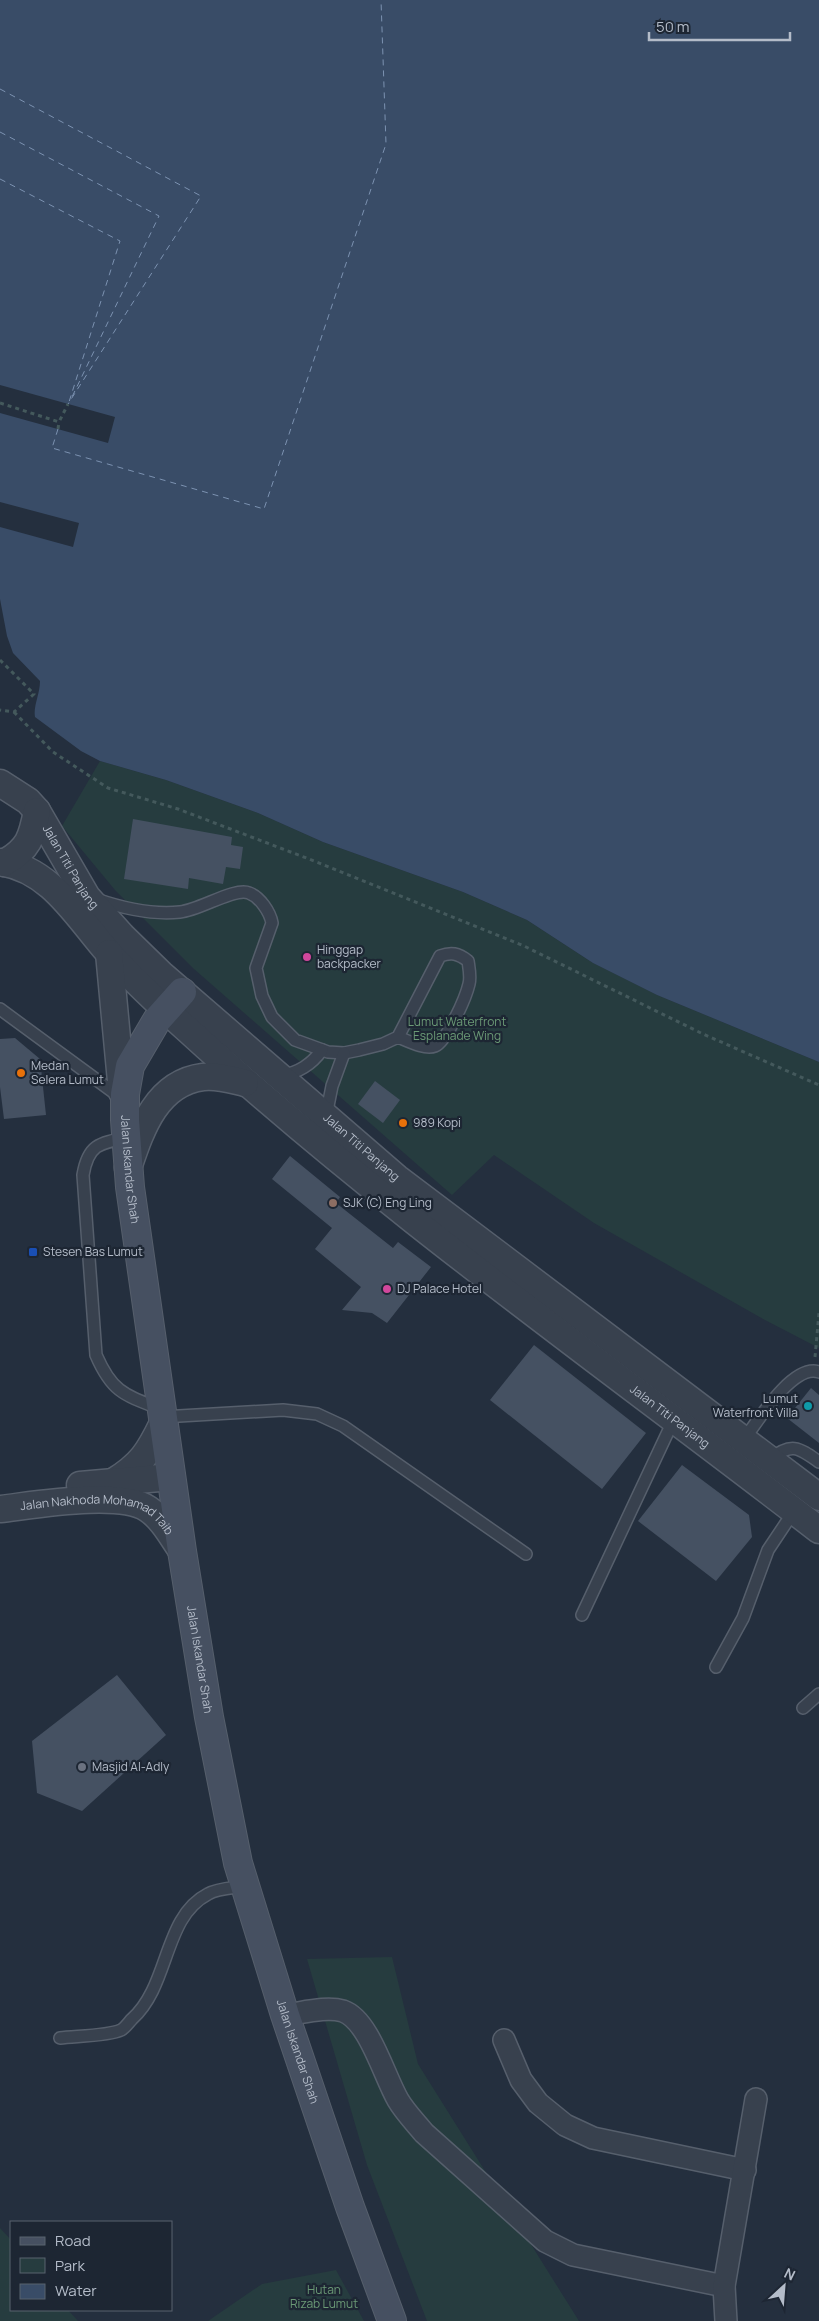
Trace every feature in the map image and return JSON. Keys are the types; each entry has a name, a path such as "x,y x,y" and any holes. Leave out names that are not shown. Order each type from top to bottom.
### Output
{"main road":[{"name":"Jalan Iskandar Shah","path":"174,1001 143,1041 130,1066 125,1094 125,1119 128,1168 170,1476 210,1726 226,1810 245,1886 350,2206 392,2321"}],"street":[{"name":"Jalan Titi Panjang","path":"0,783 28,801 36,811 79,902 109,953 279,1076 396,1178 681,1410 794,1511 819,1530"},
{"path":"2,863 16,856 29,842 36,811"},
{"path":"2,863 23,868 79,902"},
{"name":"Jalan Titi Panjang","path":"79,902 122,936 174,1001 246,1083 292,1123 381,1194 681,1410 743,1441 819,1497"},
{"path":"109,953 125,1119"},
{"path":"128,1168 144,1123 152,1110 173,1089 188,1081 202,1077 217,1077 246,1083"},
{"path":"112,1482 131,1471 144,1458 162,1416"},
{"name":"Jalan Nakhoda Mohamad Taib","path":"0,1493 170,1476"},
{"name":"Jalan Nakhoda Mohamad Taib","path":"0,1509 92,1500 127,1501 140,1504 158,1517 182,1551"},
{"path":"286,2015 342,2010 356,2018 364,2029 398,2100 409,2116 424,2133 545,2241 573,2255 724,2286"},
{"path":"504,2040 520,2080 538,2103 566,2126 592,2138 744,2170"},
{"path":"726,2321 724,2286 756,2099"}],"lane":[{"path":"79,902 151,912 178,913 196,910 229,893 238,891 249,893 265,907 272,923 256,968 262,996 272,1016 295,1040 322,1050 344,1053 383,1044 398,1037 440,956 450,952 462,956 468,961 469,984 448,1033 442,1042 434,1047 425,1046 398,1037"},
{"path":"0,1008 125,1119 102,1143 93,1148 86,1159 83,1175 96,1355 104,1374 116,1389 162,1416 283,1410 317,1414 343,1426 526,1554"},
{"path":"279,1076 305,1067 322,1050"},
{"path":"326,1117 332,1086 344,1053"},
{"path":"743,1441 790,1380 802,1373 817,1371"},
{"path":"582,1615 681,1410"},
{"path":"770,1460 781,1450 789,1448 801,1450 819,1462"},
{"path":"716,1667 743,1618 768,1550 794,1511"},
{"path":"804,1708 819,1694"},
{"path":"60,2038 120,2030 139,2013 158,1984 177,1925 193,1904 208,1893 245,1886"}],"path":[{"path":"0,403 59,422"},
{"path":"58,429 59,422 68,404"},
{"path":"0,660 34,694 14,712"},
{"path":"0,710 14,712 52,752 108,788 186,812 524,946 703,1034 819,1085"},
{"path":"817,1371 819,1316"}],"green space":[{"name":"Lumut Waterfront Esplanade Wing","path":"100,761 166,780 258,813 323,842 463,892 527,920 593,963 657,995 819,1062 819,1348 765,1320 594,1223 494,1155 452,1195 194,969 115,890 62,826"},
{"path":"392,1957 418,2064 579,2321 427,2321 367,2165 307,1959"},
{"path":"0,2228 10,2239 10,2311 69,2311 78,2321 0,2321"},
{"name":"Hutan Rizab Lumut","path":"336,2270 364,2321 208,2321 262,2284"}],"water":[{"path":"0,0 819,0 819,1062 657,995 593,963 527,920 463,892 323,842 258,813 166,780 100,761 81,751 35,717 40,681 13,653 7,636 0,599"}],"pier":[{"path":"0,385 115,417 108,443 0,413"},
{"path":"0,502 79,523 73,547 0,527"}],"building":[{"path":"133,819 232,837 231,845 243,847 240,869 226,867 223,884 189,878 188,889 124,879"},
{"name":"Medan Selera Lumut","path":"15,1038 40,1059 46,1115 4,1119 0,1087 0,1039"},
{"path":"375,1081 400,1100 383,1123 358,1104"},
{"path":"290,1156 340,1197 336,1203 393,1248 398,1242 431,1267 387,1323 372,1313 342,1310 361,1287 315,1249 332,1228 272,1179"},
{"path":"534,1345 646,1433 602,1489 490,1400"},
{"name":"Lumut Waterfront Villa","path":"811,1388 819,1395 819,1443 787,1418"},
{"path":"682,1465 749,1515 752,1537 716,1581 638,1521"},
{"name":"Masjid Al-Adly","path":"117,1675 166,1735 82,1811 37,1793 32,1741"}],"ferry route":[{"path":"58,429 52,448 264,509 386,144 381,0"},
{"path":"0,89 201,196 68,404"},
{"path":"0,132 159,216 72,397"},
{"path":"0,179 120,241 69,402"}],"place":[{"name":"Hinggap backpacker","path":"307,957"},
{"name":"Medan Selera Lumut","path":"21,1073"},
{"name":"989 Kopi","path":"403,1123"},
{"name":"SJK (C) Eng Ling","path":"333,1203"},
{"name":"Stesen Bas Lumut","path":"33,1252"},
{"name":"DJ Palace Hotel","path":"387,1289"},
{"name":"Lumut Waterfront Villa","path":"808,1406"},
{"name":"Masjid Al-Adly","path":"82,1767"}]}
